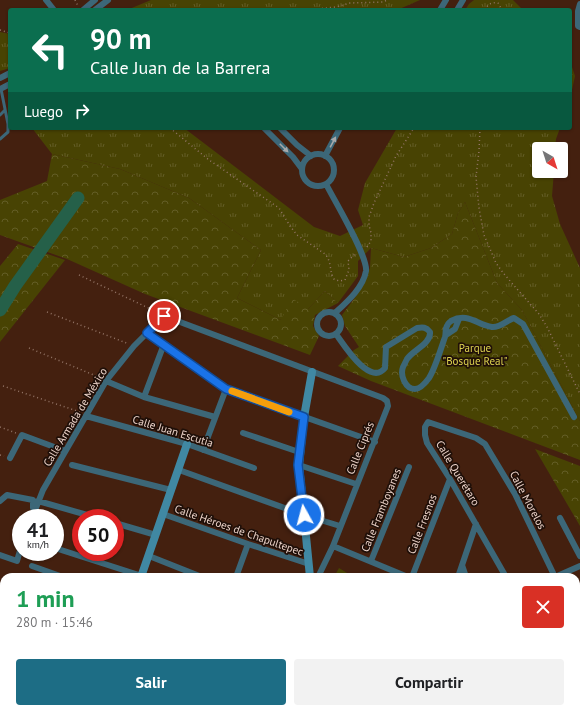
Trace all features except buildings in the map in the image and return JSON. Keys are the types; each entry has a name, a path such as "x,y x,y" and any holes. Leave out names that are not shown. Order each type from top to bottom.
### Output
{"main road":[{"path":"310,573 298,465 304,417 312,372"},
{"path":"143,573 187,444"}],"street":[{"path":"46,0 52,8"},
{"path":"84,8 95,0"},
{"path":"98,8 108,0"},
{"path":"580,4 578,11 578,26 580,27"},
{"path":"266,130 294,157 302,169 304,178 311,185 316,186 326,184 334,173 332,163 321,154 311,156 305,161 302,169"},
{"path":"282,130 311,156"},
{"path":"325,156 339,130"},
{"path":"326,184 366,263 364,278 353,295 335,313"},
{"path":"324,313 335,313 340,319 342,323 341,328 336,334 328,336 324,335 319,329 319,319 324,313"},
{"path":"164,316 312,372"},
{"name":"Calle Armada de México","path":"35,509 43,490 79,427 83,414 106,380 134,346 164,316"},
{"path":"336,334 359,364 373,373 379,373 385,368 386,347 417,328 427,328 430,332 428,339 408,358 402,370 402,376 406,383 415,389 420,387 430,376 446,335 455,329 459,319 468,318 492,327 497,327 514,318 523,324 574,417"},
{"path":"147,333 226,389 375,442"},
{"path":"144,397 164,344"},
{"name":"Calle Ciprés","path":"312,372 383,398 387,401 388,406 375,442 356,484 333,546 320,573"},
{"path":"106,380 144,397 215,417"},
{"path":"203,450 226,389"},
{"name":"Calle Juan Escutia","path":"83,414 187,444 254,468"},
{"name":"Calle Querétaro","path":"476,438 428,422 425,428 428,443 476,524 502,573"},
{"path":"243,433 299,452"},
{"path":"10,458 22,435 65,451"},
{"name":"Calle Morelos","path":"476,438 485,444 515,494 553,573"},
{"path":"72,465 171,490"},
{"path":"298,465 356,484"},
{"name":"Calle Framboyanes","path":"371,561 409,467"},
{"path":"179,470 304,515 340,526"},
{"name":"Calle Fresnos","path":"414,573 450,479"},
{"path":"0,501 7,495 33,500 33,508 35,509"},
{"path":"38,501 72,511"},
{"name":"Calle Héroes de Chapultepec","path":"163,514 309,564"},
{"path":"560,518 580,556"},
{"path":"459,573 476,524"},
{"path":"124,526 156,535"},
{"path":"237,573 248,544"},
{"path":"333,546 399,573"},
{"path":"64,551 133,573"},
{"path":"0,555 12,560"},
{"path":"149,556 192,573"},
{"path":"462,565 465,573"},
{"path":"32,566 52,573"},
{"path":"564,573 580,566"}],"lane":[{"path":"0,89 8,124 8,132 0,139"},
{"path":"0,114 5,110"}],"path":[{"path":"326,8 350,3 383,2 387,0"},
{"path":"486,8 493,2 498,3 501,8"},
{"path":"172,130 209,160 279,208 297,235 325,254 329,259 330,273 334,279 339,281 345,280 348,270 348,261 352,256 366,248 371,241 369,217 374,203 396,156 413,130"},
{"path":"480,130 476,176 479,208 484,234 500,269 539,314 547,327 580,394"},
{"path":"78,275 164,316"},
{"path":"47,312 134,346"},
{"path":"29,348 106,380"},
{"path":"3,386 83,414"},
{"path":"0,427 22,435"}],"green space":[{"path":"151,0 420,0 402,8 132,8"},
{"path":"474,0 513,0 521,8 466,8"},
{"path":"0,32 8,34 8,69 0,71"},
{"path":"572,67 575,76 572,90"},
{"path":"34,130 187,130 314,227 340,236 363,225 358,210 365,183 396,130 559,130 556,142 532,142 532,178 553,178 552,196 560,224 580,268 580,421 522,310 497,283 465,202 458,213 452,234 431,248 404,257 371,248 358,261 358,276 338,303 325,291 308,309 281,320 237,298 261,250 189,198 120,169 52,154"},
{"path":"52,154 120,169 189,198 261,250 237,298 281,320 292,298 308,309 325,291 338,303 315,315 313,326 319,336 310,355 145,294 67,259 0,235 0,200 47,181"},
{"name":"Parque \"Bosque Real\"","path":"465,202 497,283 522,310 580,421 580,460 371,381 338,366 359,347 345,326 342,315 357,295 370,268 371,248 404,257 431,248 452,234 458,213"},
{"path":"18,244 65,260 0,342 0,266"},
{"path":"535,449 580,466 580,526"},
{"path":"339,568 347,573 336,573"}],"waterway":[{"path":"0,310 15,286 78,198"}],"slow traffic":[{"path":"232,391 289,412"}],"route":[{"path":"164,316 147,333 226,389 304,417 298,465 304,515"}]}
